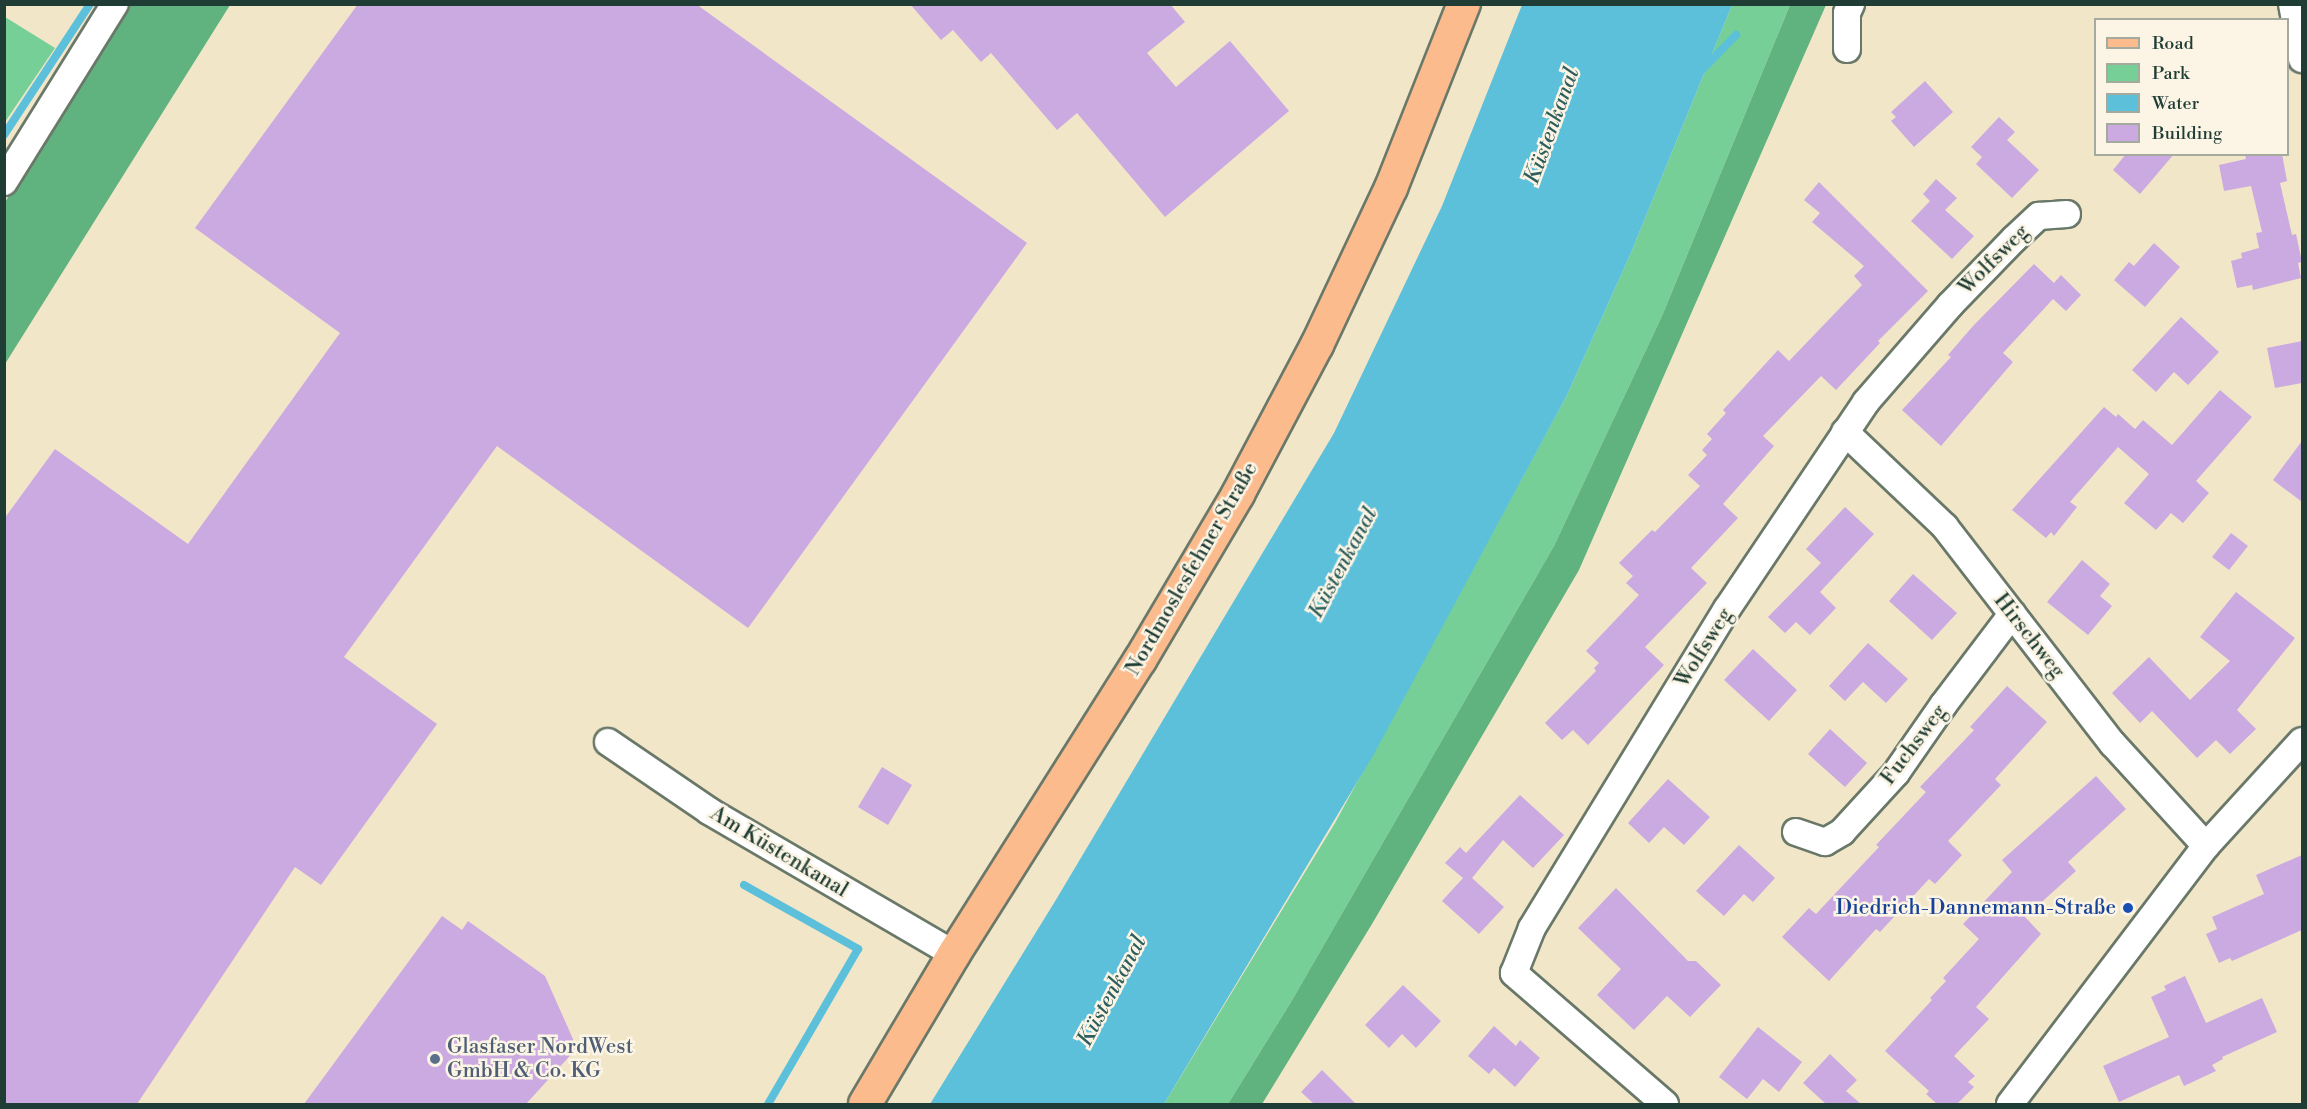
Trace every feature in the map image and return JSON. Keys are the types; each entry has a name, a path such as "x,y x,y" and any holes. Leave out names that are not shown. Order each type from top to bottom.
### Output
{"main road":[{"name":"Nordmoslesfehner Straße","path":"866,1104 954,954 1140,660 1238,494 1317,345 1391,188 1464,4"}],"street":[{"path":"4,182 115,4"},
{"path":"1847,49 1847,13 1851,4"},
{"path":"2292,4 2302,59"},
{"name":"Wolfsweg","path":"1665,1104 1514,973 1532,928 1727,609 1866,402 2000,253 2039,216 2067,214"},
{"name":"Hirschweg","path":"1845,432 1945,527 2113,744 2206,846"},
{"name":"Fuchsweg","path":"1796,832 1825,842 1842,832 1896,773 2012,614"},
{"path":"2010,1104 2206,846 2292,761 2302,741"},
{"name":"Am Küstenkanal","path":"608,742 709,811 954,954"}],"green space":[{"path":"127,5 230,5 5,364 5,202"},
{"path":"1732,5 1790,5 1662,316 1554,546 1291,1002 1228,1104 1164,1104 1335,823 1567,395 1630,255"},
{"path":"1790,5 1826,5 1579,570 1372,924 1262,1104 1228,1104 1291,1002 1554,546 1662,316"},
{"path":"5,17 55,48 5,122"}],"water":[{"name":"Küstenkanal","path":"1522,5 1732,5 1630,255 1567,395 1374,754 1164,1104 930,1104 1054,903 1334,433 1442,206"}],"building":[{"path":"358,4 696,4 1027,243 748,628 497,446 344,657 437,724 321,885 295,867 137,1104 4,1104 4,519 55,449 188,544 340,333 195,228"},
{"path":"910,4 1170,4 1185,22 1147,53 1176,87 1230,41 1289,111 1165,217 1077,113 1057,130 991,53 981,62 953,30 941,40"},
{"path":"1925,81 1953,112 1914,147 1891,121 1896,117 1891,112"},
{"path":"1999,117 2015,132 2007,140 2039,170 2012,198 1976,164 1982,157 1971,147"},
{"path":"2124,156 2172,156 2140,194 2113,170"},
{"path":"2245,156 2282,156 2287,181 2280,183 2292,235 2296,234 2302,262 2298,263 2301,278 2253,290 2252,285 2237,288 2231,261 2242,258 2241,253 2259,248 2256,233 2262,232 2251,186 2224,191 2219,165 2246,159"},
{"path":"1936,179 1957,198 1945,210 1974,236 1952,259 1911,221 1930,201 1923,194"},
{"path":"1819,182 1928,291 1878,341 1880,343 1836,390 1821,376 1763,436 1774,446 1723,504 1738,518 1691,568 1707,583 1645,647 1664,665 1588,745 1573,730 1562,740 1545,723 1596,671 1594,668 1599,663 1586,651 1639,595 1626,583 1633,576 1619,563 1652,530 1655,532 1700,486 1688,475 1707,455 1702,450 1712,439 1707,434 1726,413 1723,410 1778,350 1789,361 1862,285 1854,276 1864,266 1812,222 1820,213 1804,200"},
{"path":"2154,243 2180,267 2145,307 2114,280 2129,262 2134,266"},
{"path":"2034,264 2054,283 2061,275 2081,295 2066,311 2053,299 2003,353 2013,362 1941,446 1902,410 1951,357 1948,355 1973,326"},
{"path":"2181,317 2219,352 2188,385 2174,372 2156,392 2132,370"},
{"path":"2302,341 2302,383 2275,388 2267,348"},
{"path":"2220,390 2252,417 2196,481 2209,493 2183,523 2171,513 2156,530 2124,503 2149,474 2118,447 2070,502 2077,507 2054,536 2051,532 2046,538 2012,510 2104,407 2116,417 2118,414 2135,429 2143,420 2172,445"},
{"path":"2302,441 2302,502 2273,480"},
{"path":"1845,507 1874,534 1820,592 1836,608 1810,635 1796,622 1785,633 1768,617 1821,563 1806,549"},
{"path":"2231,533 2248,546 2229,570 2212,557"},
{"path":"2082,560 2110,584 2100,596 2112,606 2088,635 2047,602"},
{"path":"1913,574 1957,613 1932,640 1889,601"},
{"path":"2236,592 2295,638 2237,710 2256,729 2230,754 2216,740 2197,758 2152,711 2140,723 2112,693 2149,657 2190,700 2230,661 2200,637"},
{"path":"1868,643 1908,679 1886,703 1863,682 1845,701 1829,686"},
{"path":"1753,649 1797,690 1769,721 1724,680"},
{"path":"2007,686 2047,722 1995,779 2001,785 1948,841 1962,855 1935,884 1929,879 1880,932 1876,929 1829,981 1782,937 1809,908 1816,914 1879,847 1876,845 1926,792 1920,787 1974,730 1970,727"},
{"path":"1830,729 1867,763 1845,787 1808,754"},
{"path":"882,767 912,785 888,825 858,807"},
{"path":"2096,776 2126,809 2068,862 2076,871 2025,917 2041,934 1976,1007 1989,1019 1954,1056 1975,1076 1968,1082 1974,1087 1957,1104 1937,1104 1926,1094 1929,1091 1885,1051 1932,1000 1930,998 1946,981 1943,978 1979,939 1963,924 2012,872 2002,860"},
{"path":"1668,779 1710,817 1684,845 1664,827 1649,843 1628,823"},
{"path":"1520,795 1564,835 1533,868 1503,840 1472,878 1504,907 1479,934 1442,901 1463,878 1445,863 1460,847 1466,853"},
{"path":"1739,845 1775,878 1753,902 1744,894 1724,916 1696,891"},
{"path":"2302,855 2302,930 2232,961 2230,958 2219,963 2206,934 2217,929 2212,917 2264,894 2256,875"},
{"path":"1616,888 1688,961 1696,961 1721,985 1690,1017 1667,996 1634,1030 1597,995 1621,969 1578,928"},
{"path":"442,916 462,930 468,921 545,976 577,1048 526,1104 304,1104"},
{"path":"2185,976 2206,1023 2262,998 2277,1032 2222,1057 2223,1059 2212,1065 2216,1071 2184,1086 2179,1075 2119,1102 2103,1066 2169,1037 2151,997 2166,990 2164,986"},
{"path":"1403,985 1441,1021 1416,1048 1402,1034 1389,1048 1365,1025"},
{"path":"1494,1026 1516,1046 1520,1040 1540,1058 1515,1087 1494,1068 1489,1074 1468,1056"},
{"path":"1758,1027 1802,1062 1779,1092 1763,1079 1747,1099 1719,1077"},
{"path":"1830,1054 1857,1080 1846,1091 1861,1104 1826,1104 1803,1083"},
{"path":"1322,1070 1356,1104 1314,1104 1301,1092"}],"waterway":[{"path":"4,135 90,4"},
{"path":"1700,72 1736,35"},
{"path":"744,885 858,949 768,1104"}],"place":[{"name":"Diedrich-Dannemann-Straße","path":"2128,908"},
{"name":"Glasfaser NordWest GmbH & Co. KG","path":"435,1059"}]}
